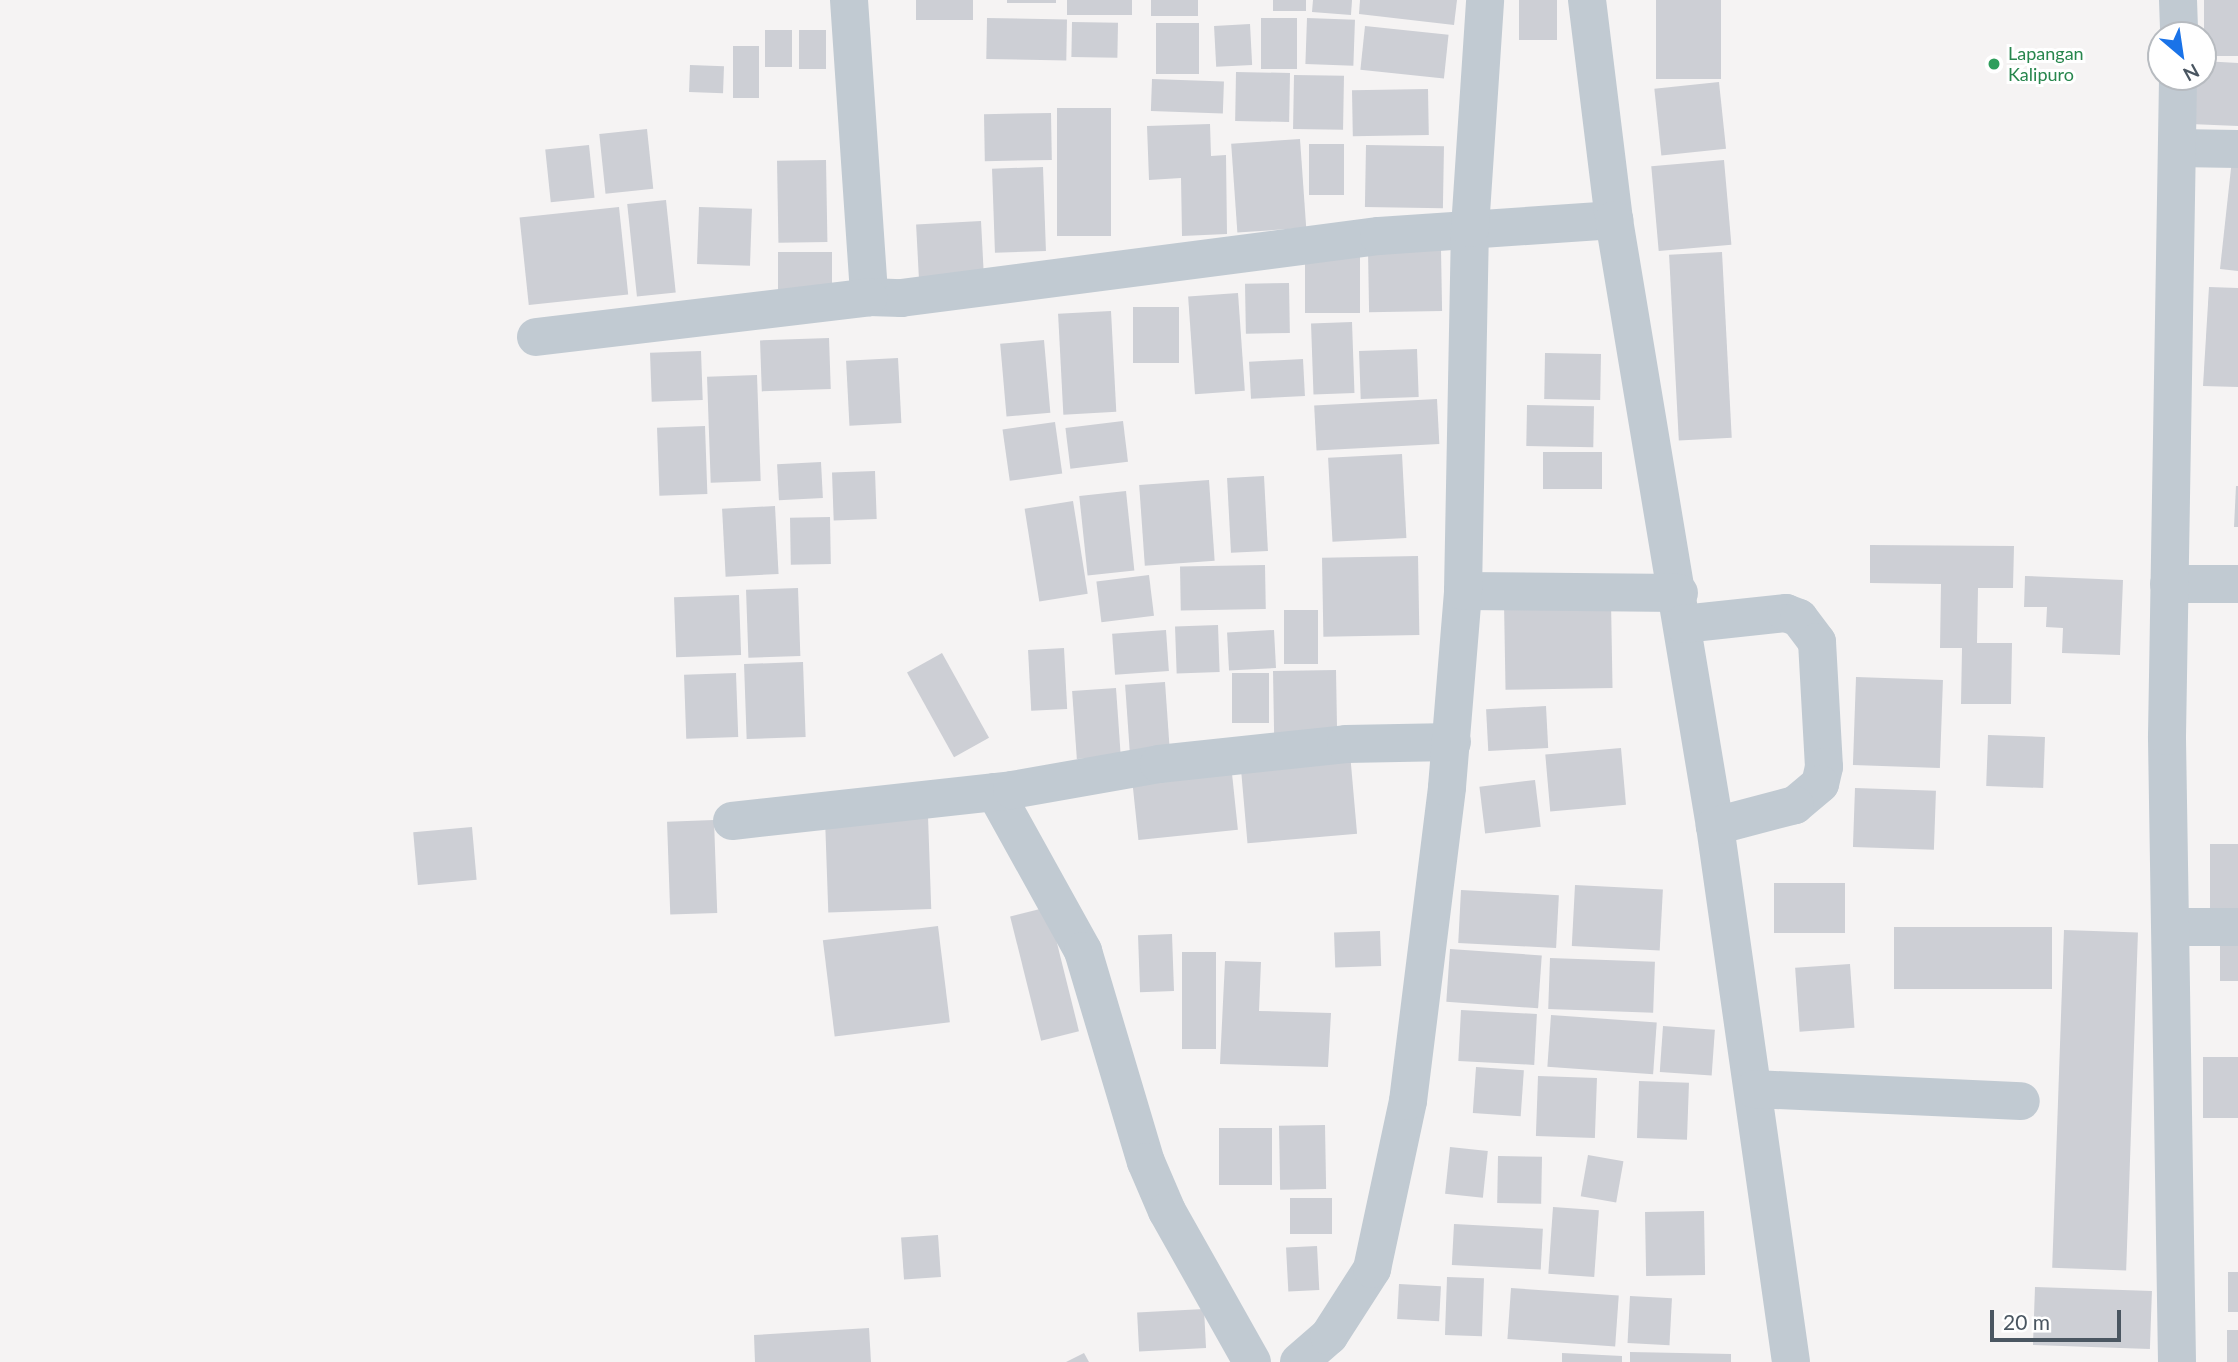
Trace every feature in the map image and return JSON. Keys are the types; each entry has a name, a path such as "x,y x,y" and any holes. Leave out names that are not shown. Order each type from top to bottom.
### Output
{"street":[{"path":"849,0 901,296"},
{"path":"1298,1362 1329,1336 1372,1269 1408,1101 1452,742 1463,591 1470,228 1485,0"},
{"path":"1587,0 1614,220 1681,609 1715,826 1791,1362"},
{"path":"2178,0 2179,21"},
{"path":"2177,1362 2166,736 2178,91"},
{"path":"2177,148 2238,149"},
{"path":"536,337 1470,228 1614,220"},
{"path":"2169,584 2238,584"},
{"path":"1463,591 1681,609 1787,613 1799,618 1817,642 1824,767 1820,784 1795,805 1715,826"},
{"path":"732,821 1003,791 1158,764 1346,744 1452,742"},
{"path":"1003,791 1083,951 1146,1162 1167,1211 1252,1362"},
{"path":"2171,927 2238,927"},
{"path":"1754,1089 2021,1101"}],"building":[{"path":"916,0 973,0 973,20 916,20"},
{"path":"1007,0 1056,0 1056,3 1007,3"},
{"path":"1067,0 1132,0 1132,15 1067,15"},
{"path":"1151,0 1198,0 1198,16 1151,16"},
{"path":"1273,0 1306,0 1306,11 1273,11"},
{"path":"1313,0 1352,0 1351,15 1312,12"},
{"path":"1360,0 1457,0 1454,25 1359,14"},
{"path":"1519,0 1557,0 1557,40 1519,40"},
{"path":"1656,0 1721,0 1721,79 1656,79"},
{"path":"2204,0 2238,0 2238,56 2217,56 2217,21 2204,21"},
{"path":"987,18 1067,19 1066,60 986,59"},
{"path":"1261,18 1297,18 1297,69 1261,69"},
{"path":"1307,18 1355,20 1353,66 1305,64"},
{"path":"1072,22 1118,23 1117,58 1071,57"},
{"path":"1156,23 1199,23 1199,74 1156,74"},
{"path":"1250,24 1252,65 1216,67 1214,26"},
{"path":"1365,26 1449,35 1444,79 1360,70"},
{"path":"765,30 792,30 792,67 765,67"},
{"path":"799,30 826,30 826,69 799,69"},
{"path":"733,46 759,46 759,98 733,98"},
{"path":"2217,62 2238,63 2238,126 2190,124 2191,91 2217,91"},
{"path":"690,65 724,66 723,93 689,92"},
{"path":"1236,72 1290,73 1289,122 1235,121"},
{"path":"1294,75 1344,76 1343,130 1293,129"},
{"path":"1152,79 1224,82 1223,113 1151,111"},
{"path":"1719,82 1726,149 1661,155 1654,89"},
{"path":"1428,89 1429,135 1353,136 1352,90"},
{"path":"1057,108 1111,108 1111,236 1057,236"},
{"path":"1051,113 1052,160 985,161 984,114"},
{"path":"1210,124 1211,156 1226,155 1227,234 1182,236 1181,178 1149,180 1147,126"},
{"path":"647,129 653,189 606,194 599,134"},
{"path":"1300,139 1306,228 1237,233 1231,144"},
{"path":"1309,144 1344,144 1344,195 1309,195"},
{"path":"589,145 595,198 551,202 545,150"},
{"path":"1366,145 1444,146 1443,208 1365,207"},
{"path":"2233,150 2238,150 2238,271 2220,269"},
{"path":"826,160 827,242 778,243 777,161"},
{"path":"1724,160 1731,245 1659,251 1651,166"},
{"path":"1043,167 1046,251 995,253 992,169"},
{"path":"666,200 676,292 637,297 627,204"},
{"path":"619,207 628,295 529,305 520,217"},
{"path":"699,207 752,209 750,266 697,264"},
{"path":"981,221 984,278 919,281 916,224"},
{"path":"1441,249 1442,311 1369,312 1368,250"},
{"path":"778,252 832,252 832,294 778,294"},
{"path":"1722,252 1732,438 1679,441 1669,255"},
{"path":"1305,255 1360,255 1360,313 1305,313"},
{"path":"1289,283 1290,333 1246,334 1245,284"},
{"path":"2209,287 2238,288 2238,387 2203,386"},
{"path":"1238,293 1245,391 1195,394 1188,296"},
{"path":"1133,307 1179,307 1179,363 1133,363"},
{"path":"1111,311 1116,412 1063,415 1058,314"},
{"path":"1352,322 1354,393 1314,394 1311,323"},
{"path":"829,338 831,389 762,391 760,340"},
{"path":"1044,340 1050,413 1007,417 1000,344"},
{"path":"1417,349 1419,397 1361,399 1359,351"},
{"path":"701,351 703,400 652,402 650,353"},
{"path":"1545,353 1601,354 1600,400 1544,399"},
{"path":"898,358 901,423 849,426 846,361"},
{"path":"1303,359 1305,396 1251,399 1249,362"},
{"path":"757,375 761,481 711,483 707,377"},
{"path":"1437,399 1439,444 1317,450 1314,405"},
{"path":"1527,405 1594,406 1593,447 1526,446"},
{"path":"1123,421 1128,462 1070,469 1065,428"},
{"path":"1055,422 1062,473 1010,481 1003,429"},
{"path":"705,426 707,494 659,496 657,428"},
{"path":"1543,452 1602,452 1602,489 1543,489"},
{"path":"1402,454 1406,538 1332,542 1328,458"},
{"path":"821,462 823,498 779,500 777,464"},
{"path":"875,471 877,519 834,520 832,473"},
{"path":"1264,476 1268,551 1231,553 1227,478"},
{"path":"1209,480 1215,561 1145,566 1139,485"},
{"path":"2236,486 2238,527 2234,527"},
{"path":"1126,491 1134,571 1088,575 1079,496"},
{"path":"1073,501 1088,594 1039,602 1025,509"},
{"path":"775,506 779,574 726,577 722,509"},
{"path":"830,517 831,564 791,565 790,518"},
{"path":"1870,545 2014,546 2013,588 1978,588 1977,643 2012,643 2011,704 1961,704 1962,648 1940,648 1941,584 1870,583"},
{"path":"1418,556 1419,635 1323,637 1322,558"},
{"path":"1265,565 1266,609 1181,610 1180,566"},
{"path":"1149,575 1154,616 1101,622 1096,581"},
{"path":"2025,576 2123,580 2120,655 2062,653 2063,628 2046,627 2047,607 2024,607"},
{"path":"798,588 800,656 748,658 746,590"},
{"path":"739,595 741,655 676,657 674,597"},
{"path":"1611,601 1613,688 1506,690 1504,603"},
{"path":"1284,610 1318,610 1318,664 1284,664"},
{"path":"1218,625 1220,672 1177,673 1175,627"},
{"path":"1166,630 1169,671 1115,675 1112,634"},
{"path":"1274,630 1276,668 1229,670 1227,632"},
{"path":"1064,648 1067,709 1031,711 1028,650"},
{"path":"942,653 989,738 954,757 907,672"},
{"path":"803,662 806,737 747,739 744,664"},
{"path":"1336,670 1337,733 1274,734 1273,671"},
{"path":"736,673 738,737 686,739 684,675"},
{"path":"1232,673 1269,673 1269,723 1232,723"},
{"path":"1856,677 1943,680 1940,768 1853,765"},
{"path":"1165,682 1170,752 1130,755 1125,685"},
{"path":"1116,688 1121,756 1077,759 1072,691"},
{"path":"1546,706 1548,748 1488,751 1486,709"},
{"path":"1988,735 2045,737 2043,788 1986,786"},
{"path":"1621,748 1626,805 1550,811 1545,755"},
{"path":"1350,753 1357,834 1247,843 1240,763"},
{"path":"1231,764 1238,830 1138,840 1132,774"},
{"path":"1535,780 1541,827 1485,833 1479,787"},
{"path":"1855,788 1936,791 1934,850 1853,847"},
{"path":"928,816 931,909 828,913 825,820"},
{"path":"714,820 717,913 670,915 667,822"},
{"path":"472,827 477,880 418,885 413,832"},
{"path":"2210,844 2238,844 2238,921 2210,921"},
{"path":"1774,883 1845,883 1845,933 1774,933"},
{"path":"1575,885 1663,890 1660,951 1572,946"},
{"path":"1461,890 1559,895 1556,948 1458,943"},
{"path":"1048,907 1079,1031 1041,1041 1010,916"},
{"path":"938,926 950,1022 835,1036 823,940"},
{"path":"1894,927 2052,927 2052,989 1894,989"},
{"path":"2064,930 2138,933 2126,1270 2052,1268"},
{"path":"1380,931 1381,966 1335,968 1334,933"},
{"path":"1172,934 1174,991 1140,992 1138,935"},
{"path":"2220,940 2238,940 2238,981 2220,981"},
{"path":"1450,949 1542,955 1538,1008 1446,1002"},
{"path":"1182,952 1216,952 1216,1049 1182,1049"},
{"path":"1550,958 1655,962 1653,1013 1548,1009"},
{"path":"1225,961 1261,962 1259,1011 1331,1013 1328,1067 1220,1064"},
{"path":"1850,964 1854,1028 1800,1032 1795,968"},
{"path":"1461,1010 1537,1014 1534,1065 1458,1061"},
{"path":"1551,1015 1657,1022 1653,1074 1547,1067"},
{"path":"1663,1026 1715,1030 1712,1076 1660,1072"},
{"path":"2203,1057 2238,1057 2238,1118 2203,1118"},
{"path":"1476,1067 1524,1070 1521,1116 1473,1113"},
{"path":"1538,1076 1597,1078 1595,1138 1536,1136"},
{"path":"1639,1081 1689,1083 1687,1140 1637,1138"},
{"path":"1325,1125 1326,1189 1280,1190 1279,1126"},
{"path":"1219,1128 1272,1128 1272,1185 1219,1185"},
{"path":"1450,1147 1488,1151 1483,1198 1445,1194"},
{"path":"1588,1155 1623,1161 1616,1203 1581,1196"},
{"path":"1498,1156 1542,1157 1541,1204 1497,1203"},
{"path":"1290,1198 1332,1198 1332,1234 1290,1234"},
{"path":"1553,1207 1599,1210 1594,1277 1548,1274"},
{"path":"1704,1211 1705,1275 1646,1276 1645,1212"},
{"path":"1454,1224 1543,1229 1541,1270 1452,1265"},
{"path":"938,1235 941,1277 904,1279 901,1238"},
{"path":"1317,1246 1319,1290 1288,1292 1286,1248"},
{"path":"2228,1272 2238,1272 2238,1312 2228,1312"},
{"path":"1447,1277 1484,1278 1482,1336 1445,1335"},
{"path":"1399,1284 1441,1286 1439,1321 1397,1319"},
{"path":"2035,1287 2152,1291 2150,1349 2033,1345"},
{"path":"1511,1288 1619,1296 1615,1346 1507,1339"},
{"path":"1630,1296 1672,1298 1669,1345 1628,1343"},
{"path":"1204,1309 1206,1348 1139,1351 1137,1313"},
{"path":"869,1328 871,1362 755,1362 754,1335"},
{"path":"2227,1330 2238,1330 2238,1362 2227,1362"},
{"path":"1630,1352 1731,1354 1731,1362 1630,1362"},
{"path":"1084,1353 1089,1362 1066,1362"},
{"path":"1562,1353 1622,1356 1622,1362 1562,1362"}],"place":[{"name":"Lapangan Kalipuro","path":"1994,64"}]}
